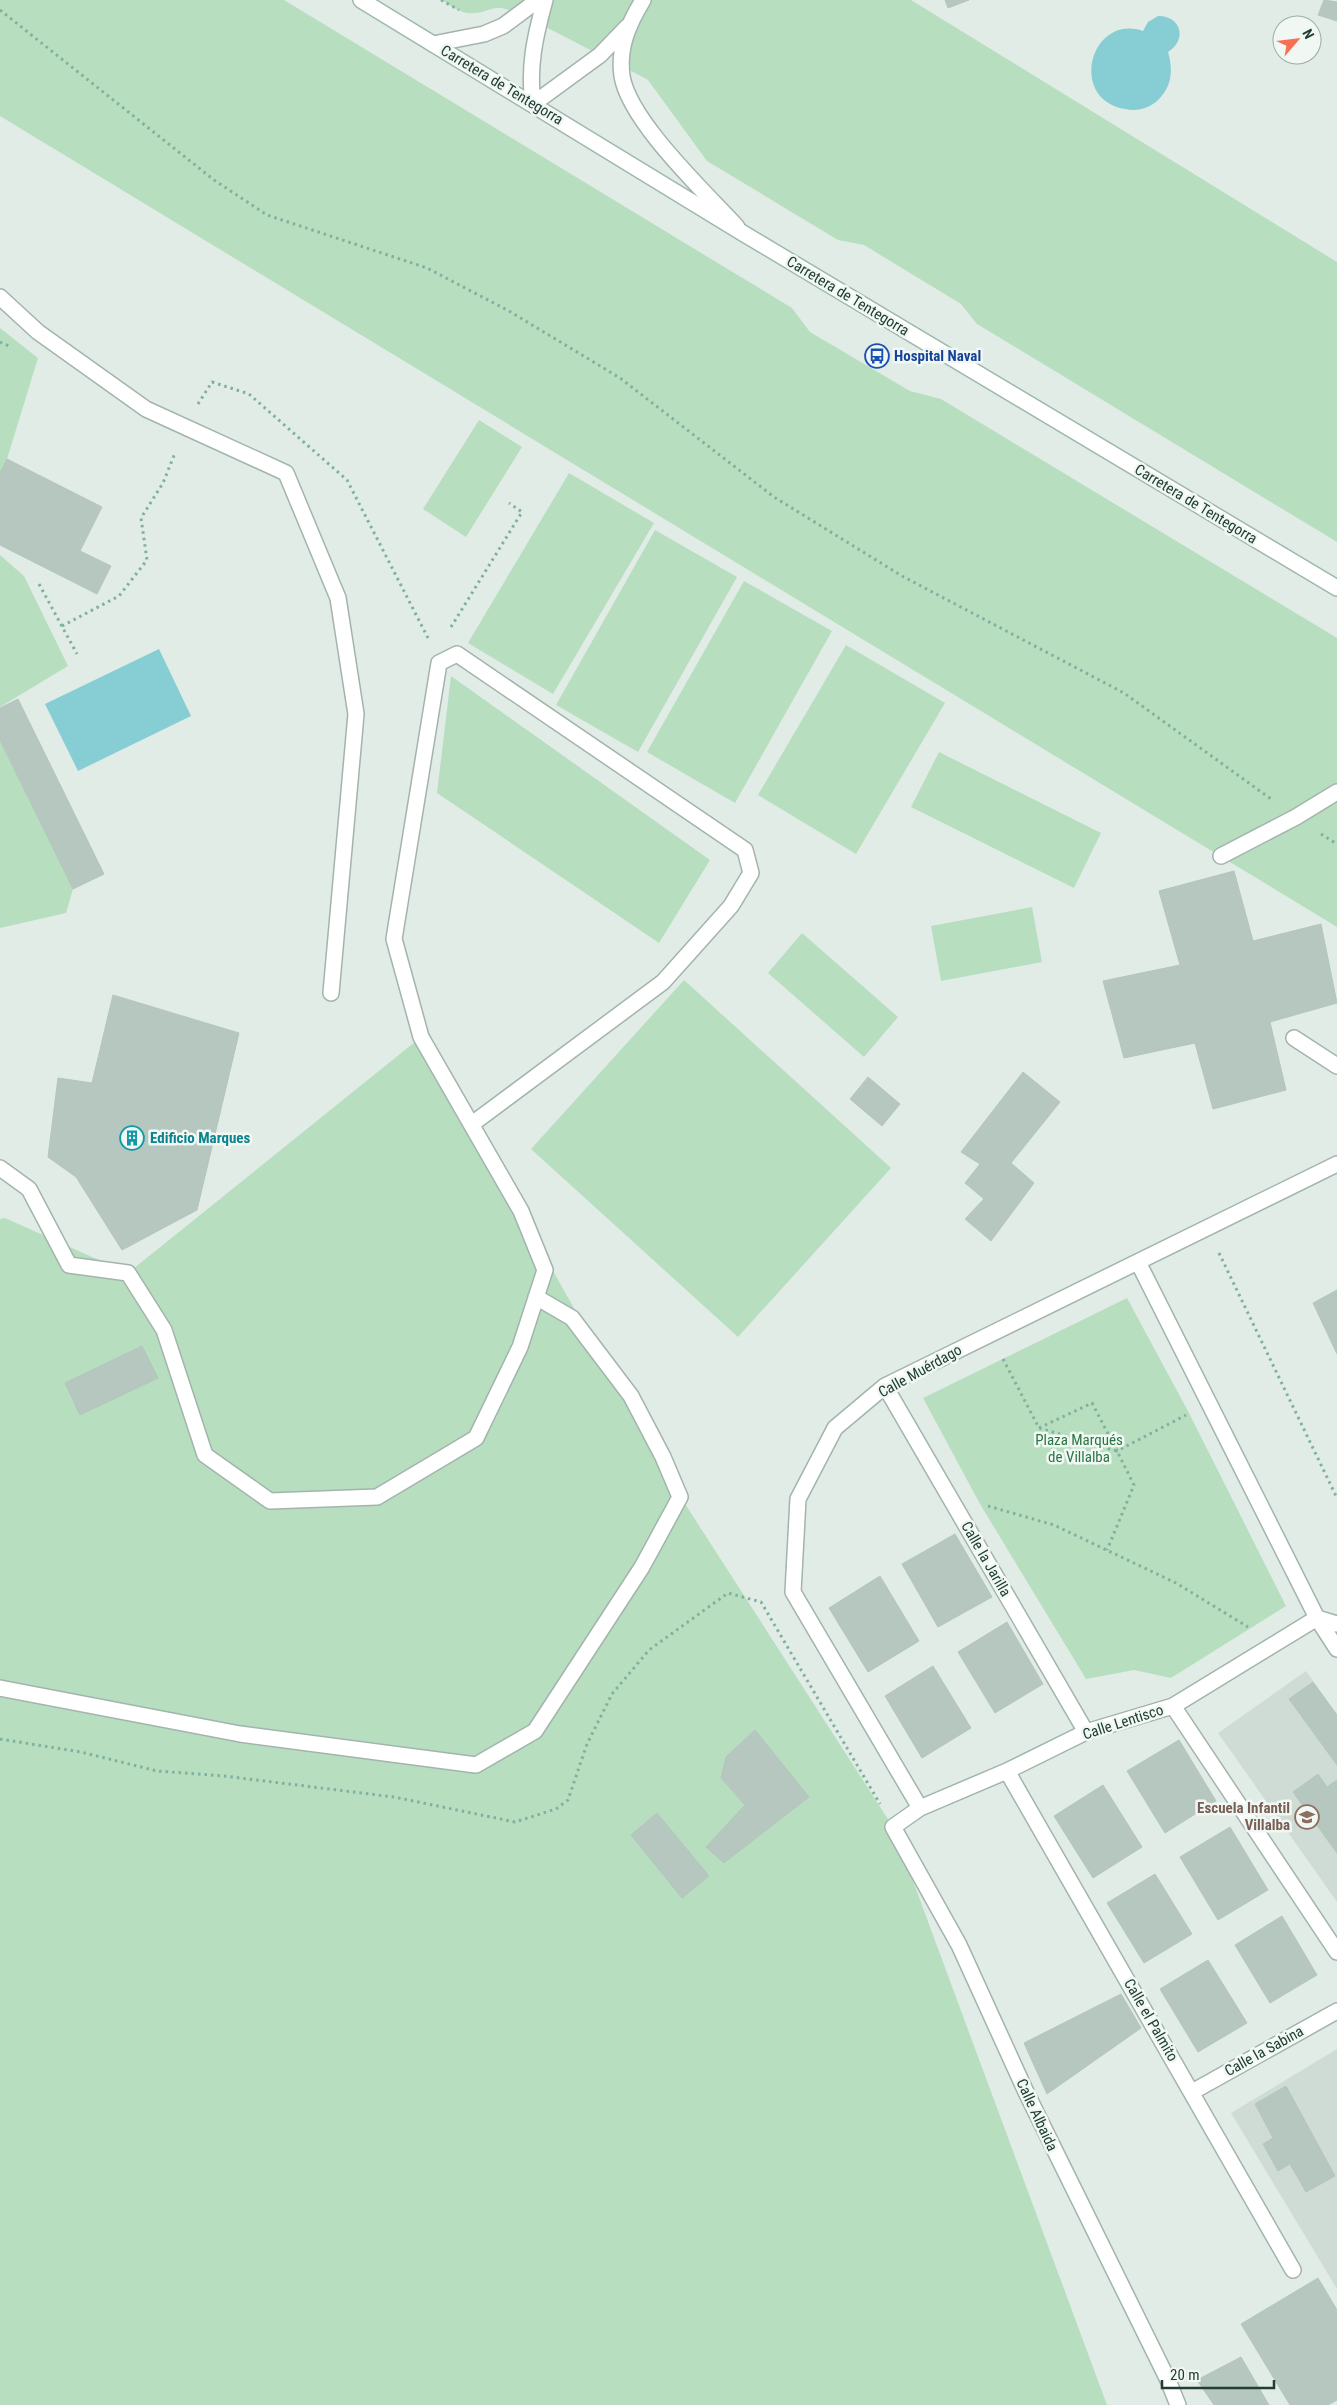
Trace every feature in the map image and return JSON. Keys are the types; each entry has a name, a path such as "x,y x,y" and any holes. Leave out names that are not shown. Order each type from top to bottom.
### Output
{"street":[{"name":"Carretera de Tentegorra","path":"361,0 741,232 1337,588"},
{"path":"433,44 484,34 503,26 538,0"},
{"path":"545,0 532,50 530,78 533,104 600,55 628,26 643,0"},
{"path":"628,26 623,52 622,76 633,103 650,132 741,232"},
{"path":"0,297 38,332 146,409 286,473 338,598 356,714 331,993"},
{"path":"0,1168 29,1189 70,1265 128,1273 164,1330 205,1455 270,1501 376,1497 476,1438 520,1347 545,1270 521,1211 421,1038 394,938 439,664 457,654 745,850 751,873 731,906 663,982 472,1124"},
{"path":"1221,856 1296,817 1337,792"},
{"path":"1294,1038 1337,1066"},
{"name":"Calle Muérdago","path":"920,1808 794,1592 798,1499 835,1428 885,1386 1337,1164"},
{"path":"1138,1262 1316,1618 1337,1649"},
{"path":"0,1688 240,1734 476,1765 535,1731 642,1567 680,1496 664,1457 631,1396 572,1318 536,1297"},
{"name":"Calle la Jarilla","path":"885,1386 1086,1732"},
{"path":"1316,1618 1337,1624"},
{"name":"Calle Lentisco","path":"893,1826 920,1808 1007,1771 1086,1732 1173,1706 1316,1618"},
{"path":"1173,1706 1337,1952"},
{"name":"Calle el Palmito","path":"1007,1771 1294,2270"},
{"name":"Calle Albaida","path":"893,1826 959,1945 1026,2092 1168,2380 1178,2405"},
{"name":"Calle la Sabina","path":"1192,2092 1337,2011"}],"path":[{"path":"0,10 214,180 267,215 428,268 509,311 620,378 774,497 902,576 1124,693 1296,817 1337,844"},
{"path":"62,626 119,596 147,560 141,518 163,483 185,427 212,382 249,394 347,480 408,596 439,664"},
{"path":"439,664 451,627 522,512 509,503"},
{"path":"39,584 77,654"},
{"path":"1217,1249 1337,1498"},
{"path":"990,1334 1039,1428 1117,1452 1208,1400"},
{"path":"1039,1428 1092,1403 1134,1486 1106,1550"},
{"path":"948,1496 1054,1526 1176,1583 1251,1628 1268,1648"}],"shaded area":[{"name":"Escuela Infantil Villalba","path":"1306,1671 1337,1715 1337,1902 1218,1733"},
{"path":"1337,2049 1337,2289 1231,2113"}],"green space":[{"path":"0,0 284,0 792,308 810,332 910,391 941,399 1337,638 1337,927 0,116"},
{"path":"441,0 538,0 520,14 502,8 467,13 457,10"},
{"path":"545,0 911,0 1337,262 1337,542 977,324 961,304 864,245 838,240 707,161 648,80 622,66 627,27 600,55 538,23"},
{"path":"0,328 38,358 7,459 0,473"},
{"path":"479,420 522,447 466,537 423,509"},
{"path":"569,473 654,523 553,694 468,643"},
{"path":"655,530 737,577 638,752 556,705"},
{"path":"0,555 24,576 68,666 0,707"},
{"path":"744,581 832,631 735,803 647,752"},
{"path":"846,645 945,703 856,854 758,795"},
{"path":"451,676 710,860 659,943 437,793"},
{"path":"0,740 73,889 66,913 0,928"},
{"path":"939,752 1101,833 1074,888 911,807"},
{"path":"1032,907 1042,962 941,981 931,926"},
{"path":"802,933 898,1017 864,1057 768,973"},
{"path":"684,980 891,1168 738,1337 531,1149"},
{"path":"421,1037 680,1496 893,1827 1107,2405 0,2405 0,1219 5,1218 128,1273"},
{"name":"Plaza Marqués de Villalba","path":"1127,1298 1189,1413 1286,1606 1171,1678 1134,1670 1086,1679 980,1504 923,1398"}],"water":[{"path":"1158,16 1166,17 1177,24 1180,35 1174,47 1168,52 1171,65 1167,88 1160,98 1148,107 1130,110 1107,102 1096,90 1091,75 1093,60 1099,45 1110,34 1125,29 1143,31 1148,22"},
{"path":"159,649 191,716 78,771 45,704"}],"building":[{"path":"945,0 969,0 948,8"},
{"path":"1324,0 1337,2 1337,21 1318,15"},
{"path":"7,459 102,507 80,551 111,566 97,594 0,545 0,473"},
{"path":"18,699 104,874 73,889 0,740 0,708"},
{"path":"1234,871 1253,941 1321,924 1337,1003 1270,1022 1286,1090 1213,1109 1195,1043 1124,1058 1103,981 1180,965 1159,891"},
{"name":"Edificio Marques","path":"113,995 239,1033 197,1210 122,1250 76,1177 48,1157 58,1078 92,1083"},
{"path":"1023,1072 1060,1102 1011,1163 1034,1183 991,1241 965,1219 984,1199 965,1183 980,1164 961,1152"},
{"path":"868,1077 900,1104 882,1126 850,1099"},
{"path":"1337,1290 1337,1354 1313,1303"},
{"path":"142,1346 158,1378 80,1415 65,1383"},
{"path":"955,1534 992,1597 938,1627 902,1564"},
{"path":"880,1576 919,1641 868,1672 829,1608"},
{"path":"1007,1622 1043,1684 995,1713 958,1652"},
{"path":"933,1666 971,1728 922,1758 885,1696"},
{"path":"1313,1682 1337,1715 1337,1765 1289,1699"},
{"path":"755,1730 809,1797 724,1863 706,1847 745,1805 721,1778 726,1757"},
{"path":"1179,1740 1216,1801 1165,1833 1127,1771"},
{"path":"1318,1774 1327,1787 1337,1780 1337,1853 1293,1792"},
{"path":"1103,1785 1142,1847 1093,1878 1054,1816"},
{"path":"657,1813 709,1876 682,1898 631,1835"},
{"path":"1230,1827 1268,1890 1218,1920 1180,1857"},
{"path":"1155,1874 1192,1934 1144,1963 1107,1903"},
{"path":"1282,1916 1317,1975 1270,2003 1235,1945"},
{"path":"1208,1960 1247,2023 1198,2052 1160,1989"},
{"path":"1121,1994 1141,2028 1047,2094 1024,2043"},
{"path":"1286,2086 1335,2176 1306,2192 1290,2164 1278,2171 1263,2144 1273,2138 1255,2104"},
{"path":"1318,2278 1337,2310 1337,2400 1328,2405 1290,2405 1241,2324"},
{"path":"1241,2357 1269,2405 1214,2405 1197,2380"}],"place":[{"name":"Hospital Naval","path":"877,356"},
{"name":"Edificio Marques","path":"132,1138"},
{"name":"Escuela Infantil Villalba","path":"1307,1817"}]}
